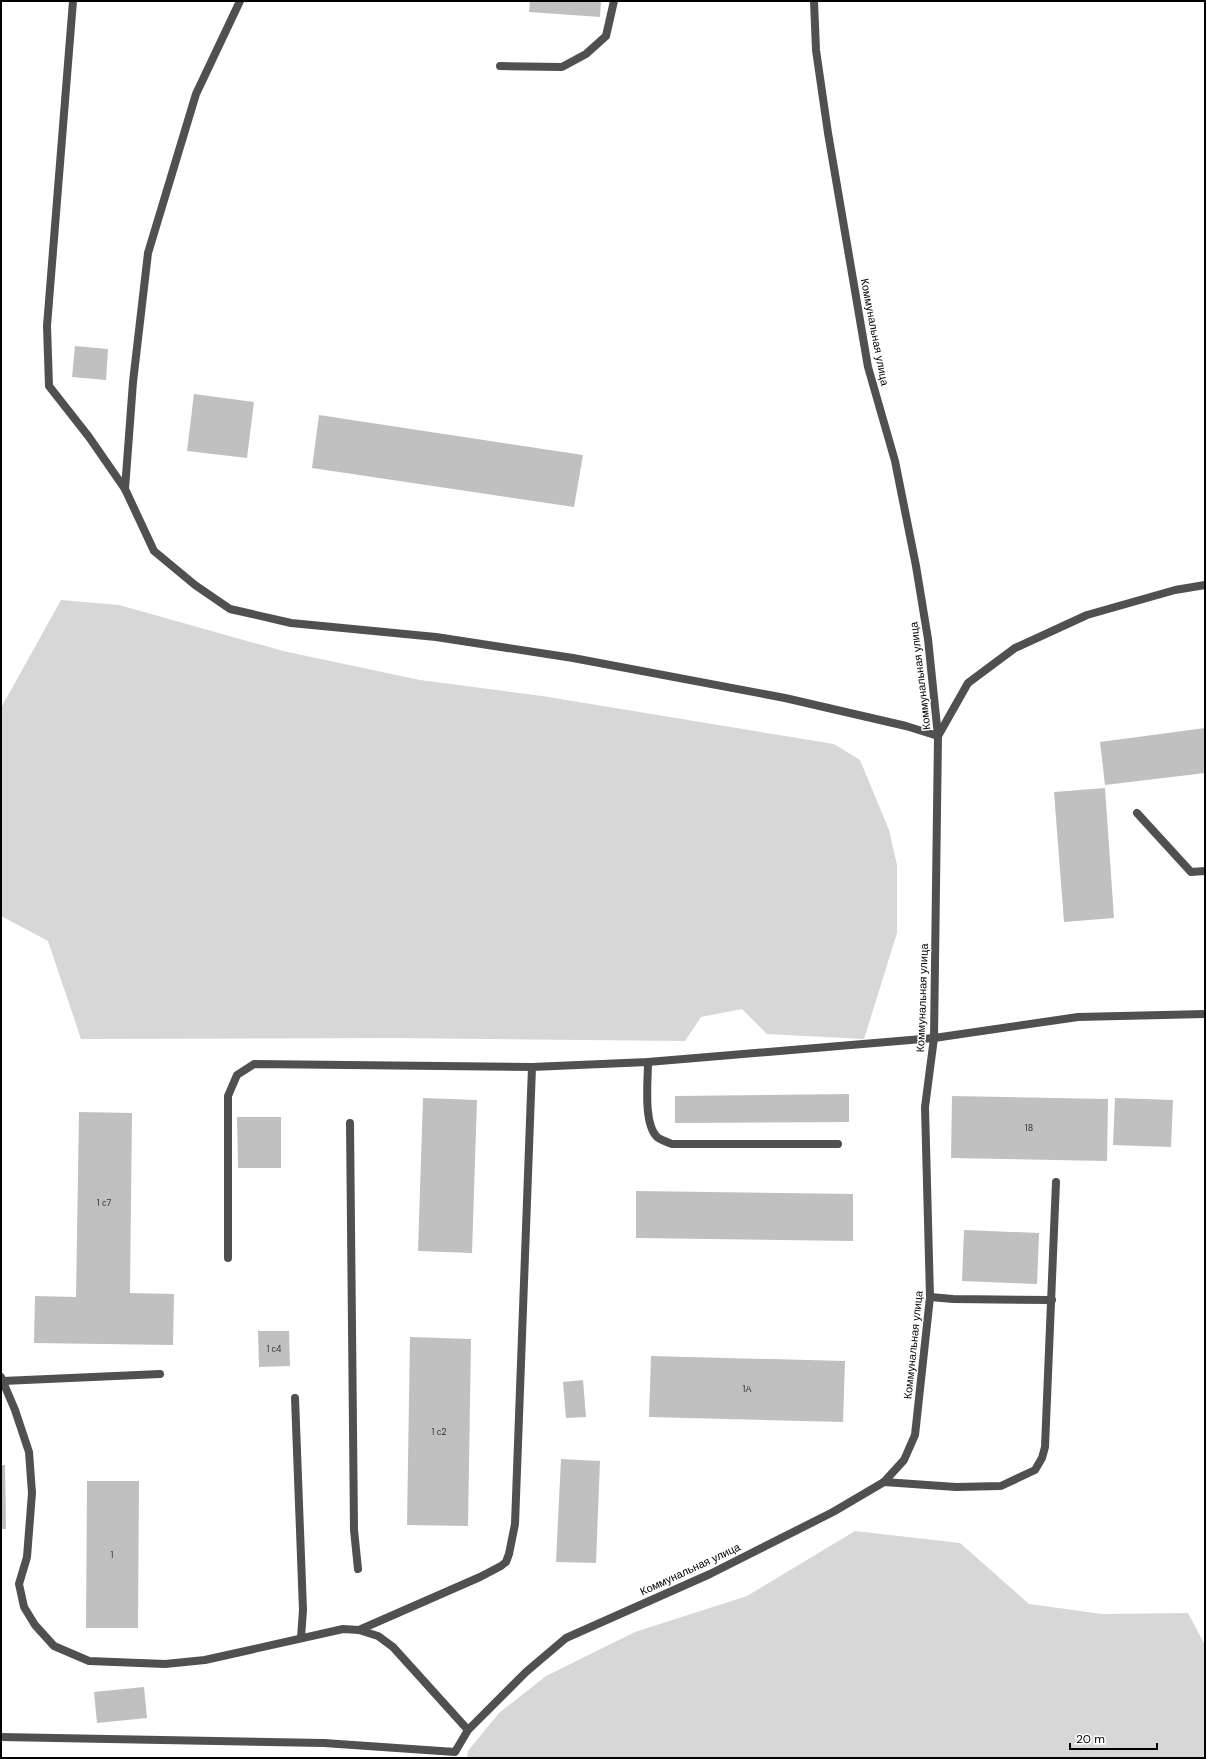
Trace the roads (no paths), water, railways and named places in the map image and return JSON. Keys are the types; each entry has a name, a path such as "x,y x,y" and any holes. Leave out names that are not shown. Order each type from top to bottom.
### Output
{"street":[{"path":"73,1 47,326 49,386 89,437 125,489 154,551 195,586 230,609 291,623 436,637 573,658 784,698 906,726 938,736 968,683 1015,648 1087,615 1175,590 1205,585"},
{"path":"125,489 133,382 148,253 196,94 240,1"},
{"path":"500,66 562,67 586,54 606,36 614,1"},
{"name":"Коммунальная улица","path":"1,1737 324,1743 455,1752 468,1730 526,1672 566,1638 710,1574 833,1512 884,1482 904,1460 915,1435 930,1297 925,1107 934,1038 938,736 928,639 916,566 895,461 868,367 828,133 816,50 814,1"},
{"path":"1137,813 1191,872 1205,871"},
{"path":"228,1258 228,1096 238,1075 254,1064 532,1067 648,1062 934,1038 1078,1016 1205,1014"},
{"path":"648,1062 650,1125 658,1137 672,1144 838,1144"},
{"path":"359,1630 480,1577 501,1566 506,1562 509,1554 515,1524 532,1067"},
{"path":"350,1123 354,1530 358,1569"},
{"path":"884,1482 956,1487 1001,1486 1034,1470 1042,1458 1045,1447 1056,1182"},
{"path":"930,1297 953,1299 1052,1300"},
{"path":"160,1374 2,1379 15,1410 29,1452 32,1493 27,1557 19,1584 24,1607 35,1625 54,1646 90,1661 165,1664 205,1660 343,1629 359,1630 378,1636 393,1647 468,1730"},
{"path":"295,1398 303,1610 301,1638"}]}
